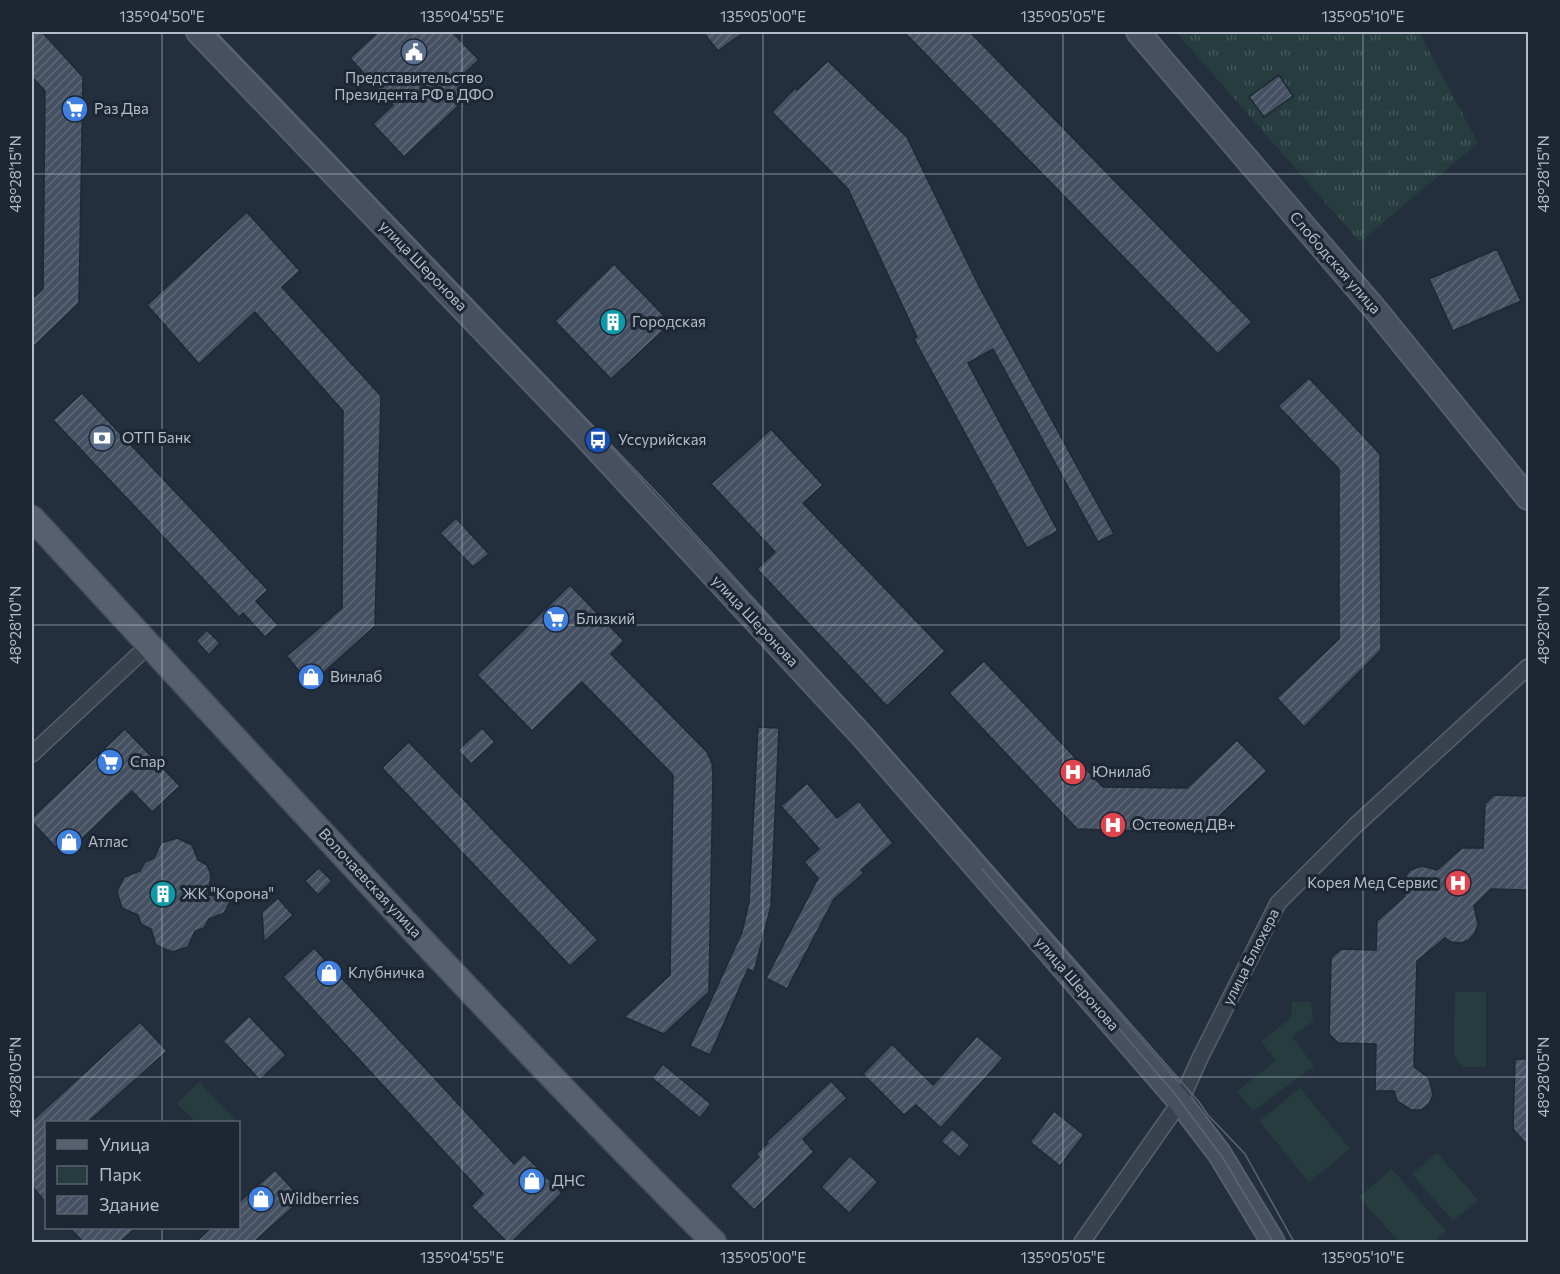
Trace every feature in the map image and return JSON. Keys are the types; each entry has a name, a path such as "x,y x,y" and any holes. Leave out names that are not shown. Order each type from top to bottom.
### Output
{"main road":[{"name":"улица Шеронова","path":"198,32 580,431 864,738 1180,1102 1220,1153 1273,1242"},
{"name":"Слободская улица","path":"1138,32 1375,309 1528,498"},
{"name":"Волочаевская улица","path":"32,518 576,1101 714,1242"}],"street":[{"path":"32,754 149,645"},
{"name":"улица Блюхера","path":"1082,1242 1180,1102 1278,903 1356,825 1528,667"}],"green space":[{"path":"1176,32 1419,32 1478,143 1360,242"},
{"path":"1455,992 1486,992 1486,1067 1463,1067 1454,1056"},
{"path":"1292,1002 1311,1002 1313,1021 1292,1037 1314,1066 1253,1111 1237,1091 1276,1061 1261,1041 1291,1018"},
{"path":"199,1082 237,1121 195,1121 177,1104"},
{"path":"1300,1088 1350,1149 1309,1182 1259,1121"},
{"path":"1437,1153 1478,1200 1453,1221 1412,1174"},
{"path":"1392,1169 1446,1231 1434,1242 1399,1242 1359,1197"}],"building":[{"path":"32,32 42,32 83,77 79,303 32,348 32,299 43,289 45,91 32,77"},
{"path":"378,32 452,32 479,60 459,78 473,92 404,157 373,124 393,105 350,58"},
{"path":"703,32 744,32 718,51"},
{"path":"904,32 970,32 1252,322 1218,354"},
{"path":"828,61 907,137 979,286 1114,534 1098,542 993,349 968,363 1058,531 1027,548 914,339 917,337 848,189 772,112 795,88 797,90"},
{"path":"1279,75 1293,96 1264,117 1249,97"},
{"path":"247,212 300,271 282,287 381,396 375,626 310,685 287,656 342,608 343,411 255,312 199,364 147,305"},
{"path":"1497,249 1521,301 1453,331 1429,279"},
{"name":"Городская","path":"614,264 671,323 611,379 555,321"},
{"path":"1309,378 1380,454 1381,650 1304,727 1277,698 1339,639 1339,469 1278,406"},
{"path":"82,393 268,590 256,601 278,625 265,637 243,613 239,617 53,420"},
{"path":"771,429 823,485 803,503 945,651 887,706 757,569 775,552 711,484"},
{"path":"456,518 489,554 473,567 440,533"},
{"path":"570,585 624,641 611,654 707,752 712,763 709,992 664,1034 624,1017 670,975 673,775 582,682 532,731 477,675"},
{"path":"207,630 220,643 209,655 196,641"},
{"path":"984,661 1103,787 1187,788 1237,740 1267,771 1201,833 1077,829 949,693"},
{"path":"758,727 779,728 771,906 754,972 748,969 710,1055 690,1046 742,932 749,902"},
{"path":"482,728 495,742 471,764 458,750"},
{"path":"125,729 180,786 152,812 132,791 64,856 32,822 32,818"},
{"path":"409,742 598,940 570,966 382,768"},
{"path":"807,783 837,818 859,801 893,843 861,870 864,873 834,899 787,989 766,978 818,878 804,862 819,849 781,806"},
{"path":"1494,795 1528,796 1528,890 1491,889 1474,906 1478,924 1469,940 1461,943 1451,942 1445,938 1417,961 1414,1067 1429,1078 1433,1095 1429,1104 1421,1110 1411,1110 1397,1101 1394,1091 1375,1091 1376,1044 1338,1043 1329,1034 1331,958 1341,949 1376,950 1377,921 1405,896 1403,880 1410,870 1422,866 1437,870 1462,848 1483,848 1485,804"},
{"name":"ЖК \"Корона\"","path":"177,838 192,845 198,860 207,865 211,875 208,895 232,898 224,913 209,919 204,928 195,931 188,947 172,952 156,945 151,929 141,924 138,915 122,908 117,892 124,877 140,871 145,862 154,858 161,843"},
{"path":"319,868 332,881 318,895 305,881"},
{"path":"278,898 293,915 264,942 262,912"},
{"path":"314,948 514,1164 524,1154 562,1193 512,1242 507,1242 471,1206 483,1194 283,977"},
{"path":"249,1016 286,1055 260,1080 223,1041"},
{"path":"140,1022 167,1051 89,1121 45,1121 45,1202 32,1186 32,1121"},
{"path":"977,1036 1003,1058 941,1128 916,1105 904,1115 863,1074 892,1044 933,1085"},
{"path":"1515,1059 1528,1059 1528,1146 1513,1129"},
{"path":"663,1064 711,1104 700,1118 652,1078"},
{"path":"831,1081 847,1098 803,1139 814,1152 754,1210 730,1186 759,1157 756,1154 768,1143 766,1142"},
{"path":"1054,1111 1084,1135 1060,1166 1030,1142"},
{"path":"952,1129 970,1145 959,1157 941,1141"},
{"path":"850,1156 878,1182 849,1213 821,1187"},
{"path":"275,1170 302,1199 254,1242 196,1242 210,1229 240,1229 240,1201"},
{"path":"71,1229 135,1229 120,1242 83,1242"}],"tram line":[{"path":"216,32 661,497 873,730 1208,1115 1245,1154 1294,1242"},
{"path":"982,869 1175,1094 1223,1158 1273,1242"}],"place":[{"name":"Представительство Президента РФ в ДФО","path":"414,52"},
{"name":"Раз Два","path":"75,109"},
{"name":"Городская","path":"613,322"},
{"name":"ОТП Банк","path":"102,438"},
{"name":"Уссурийская","path":"598,440"},
{"name":"Близкий","path":"556,619"},
{"name":"Винлаб","path":"311,677"},
{"name":"Спар","path":"110,762"},
{"name":"Юнилаб","path":"1073,772"},
{"name":"Остеомед ДВ+","path":"1113,825"},
{"name":"Атлас","path":"69,842"},
{"name":"Корея Мед Сервис","path":"1458,883"},
{"name":"ЖК \"Корона\"","path":"163,894"},
{"name":"Клубничка","path":"329,973"},
{"name":"ДНС","path":"532,1181"},
{"name":"Wildberries","path":"261,1199"}]}
